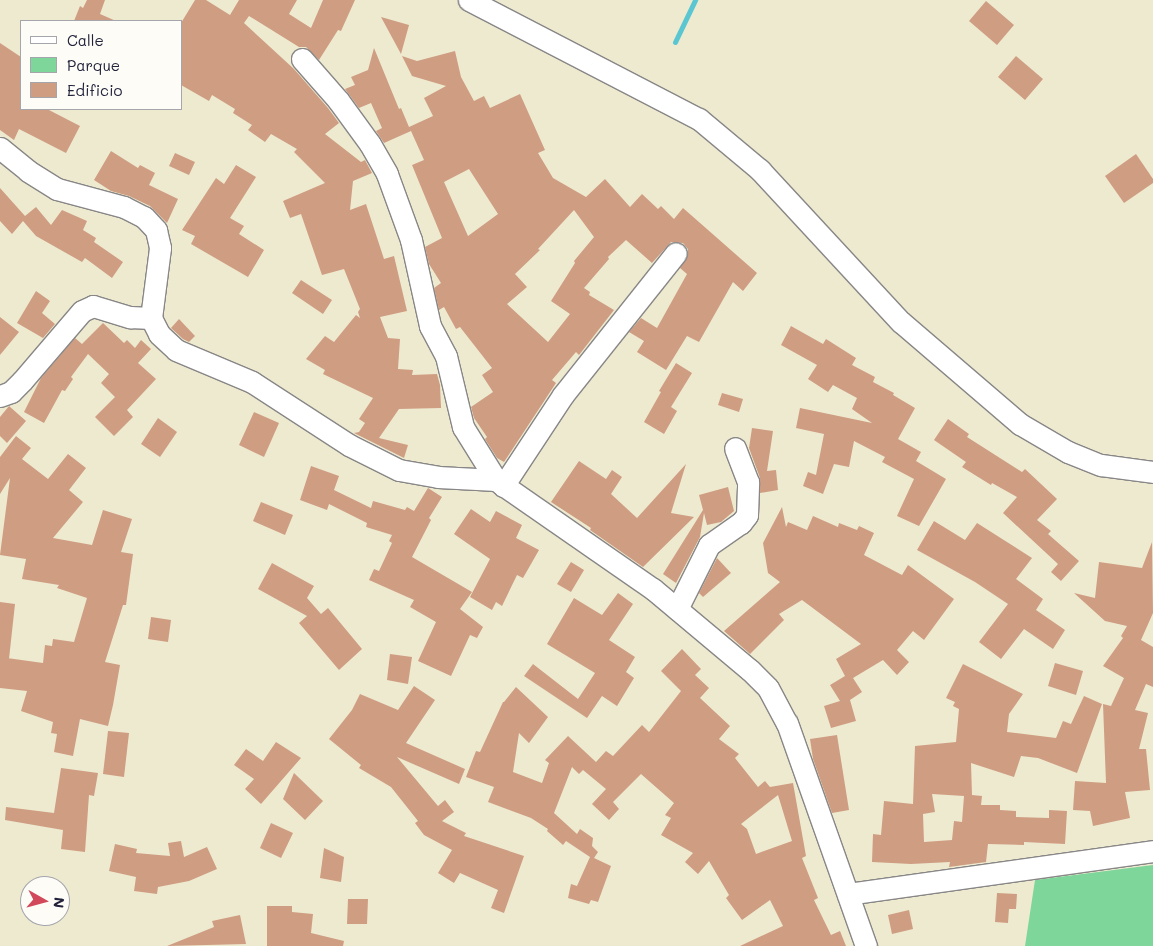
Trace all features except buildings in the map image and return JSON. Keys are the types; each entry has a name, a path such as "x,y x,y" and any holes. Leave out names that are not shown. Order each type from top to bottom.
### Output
{"street":[{"path":"469,0 699,119 760,170 812,229 901,322 1020,424 1068,452 1101,465 1153,472"},
{"path":"302,59 338,100 370,144 387,174 410,240 430,326 446,356 463,427 500,483 653,589 750,670 768,688 787,724 866,946"},
{"path":"0,148 28,171 57,189 124,207 144,217 156,230 160,248 151,318 159,334 176,350 252,382 349,445 398,470 438,477 500,483"},
{"path":"500,483 563,396 676,253"},
{"path":"0,396 11,392 22,381 82,310 93,306 130,316 151,318"},
{"path":"677,609 709,545 741,523 746,515 748,482 734,448"},
{"path":"848,894 1153,851"}],"green space":[{"path":"1153,865 1153,946 1025,946 1035,880"}],"waterway":[{"path":"675,42 695,0"}]}
